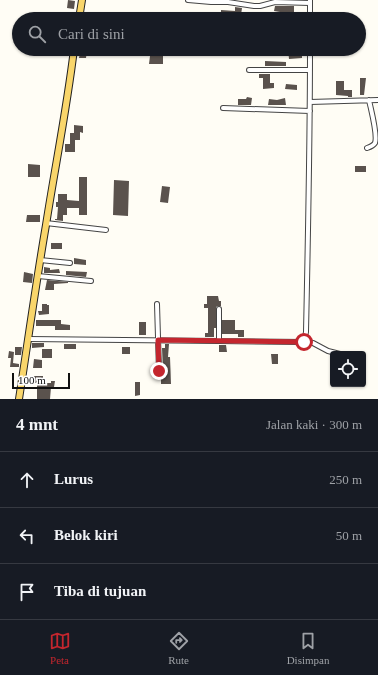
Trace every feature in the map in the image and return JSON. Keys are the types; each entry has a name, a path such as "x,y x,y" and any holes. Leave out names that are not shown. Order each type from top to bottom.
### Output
{"main road":[{"path":"80,12 82,0"},
{"path":"19,399 46,223 67,104 73,56"}],"street":[{"path":"188,0 228,2 254,6 260,6 278,1 310,2"},
{"path":"304,342 306,334 308,271 310,56"},
{"path":"249,70 310,70"},
{"path":"367,148 374,144 377,137 369,100"},
{"path":"310,102 378,100"},
{"path":"223,108 310,111"},
{"path":"46,223 106,230"},
{"path":"40,260 70,263"},
{"path":"38,276 90,281"},
{"path":"158,304 159,371"},
{"path":"218,309 219,342"},
{"path":"29,339 304,342 313,343 330,352"}],"building":[{"path":"68,0 75,1 74,9 67,8"},
{"path":"275,6 294,6 294,12 274,11"},
{"path":"235,7 242,8 241,12 221,12 221,10 235,11"},
{"path":"79,56 86,56 86,58 79,58"},
{"path":"150,56 163,56 163,64 149,64"},
{"path":"289,56 302,56 302,58 289,59"},
{"path":"265,61 286,62 286,66 265,66"},
{"path":"259,74 270,74 270,83 274,83 274,88 263,89 263,78 259,78"},
{"path":"360,78 366,78 364,95 360,95"},
{"path":"336,81 344,81 344,90 352,90 352,97 336,95"},
{"path":"286,84 297,85 297,90 285,89"},
{"path":"247,97 252,98 251,105 238,105 238,99 246,99"},
{"path":"285,98 286,105 268,105 269,99 277,100"},
{"path":"74,125 83,126 83,133 80,132 80,140 75,140 75,152 65,152 65,144 70,144 70,133 74,133"},
{"path":"28,164 40,165 40,177 28,177"},
{"path":"355,166 366,166 366,172 355,172"},
{"path":"79,177 87,177 87,215 79,215 79,208 67,208 67,215 63,215 63,221 55,220 57,219 58,207 56,207 56,202 58,202 58,194 67,194 67,200 79,201"},
{"path":"114,180 129,181 128,216 113,215"},
{"path":"162,186 170,187 168,203 160,202"},
{"path":"27,215 40,215 40,222 26,222"},
{"path":"51,243 62,243 62,249 51,249"},
{"path":"74,258 86,260 86,265 74,264"},
{"path":"44,267 50,268 50,270 59,269 60,273 44,273"},
{"path":"66,271 87,272 86,277 66,275"},
{"path":"24,272 33,274 32,283 23,282"},
{"path":"47,280 68,283 54,284 54,290 45,290"},
{"path":"207,296 218,296 219,301 221,301 221,306 216,307 216,328 214,328 214,337 205,337 205,333 208,333 208,308 204,308 204,304 207,304"},
{"path":"42,304 49,305 49,314 39,315 38,311 42,311"},
{"path":"36,320 61,320 61,324 70,325 70,330 55,330 55,326 36,326"},
{"path":"222,320 235,320 235,330 244,330 244,337 238,337 238,334 222,334"},
{"path":"139,322 146,322 146,335 139,335"},
{"path":"32,343 44,343 44,347 32,348"},
{"path":"64,344 76,344 76,349 64,349"},
{"path":"165,344 169,344 168,357 170,357 171,384 161,384 161,374 163,372 162,348 165,348"},
{"path":"219,345 226,345 227,352 219,352"},
{"path":"15,347 22,347 21,355 15,355"},
{"path":"122,347 130,347 130,354 122,354"},
{"path":"42,349 52,349 52,358 42,358"},
{"path":"9,351 14,352 13,363 19,364 19,367 10,367 11,358 8,358"},
{"path":"271,354 278,354 278,364 272,364"},
{"path":"34,359 42,360 42,368 33,368"},
{"path":"34,376 43,376 43,383 51,383 51,381 55,381 54,387 51,387 50,399 37,399 37,383 34,383"},
{"path":"135,382 140,382 140,395 135,396"}],"route":[{"path":"159,371 158,340 304,342"}]}
